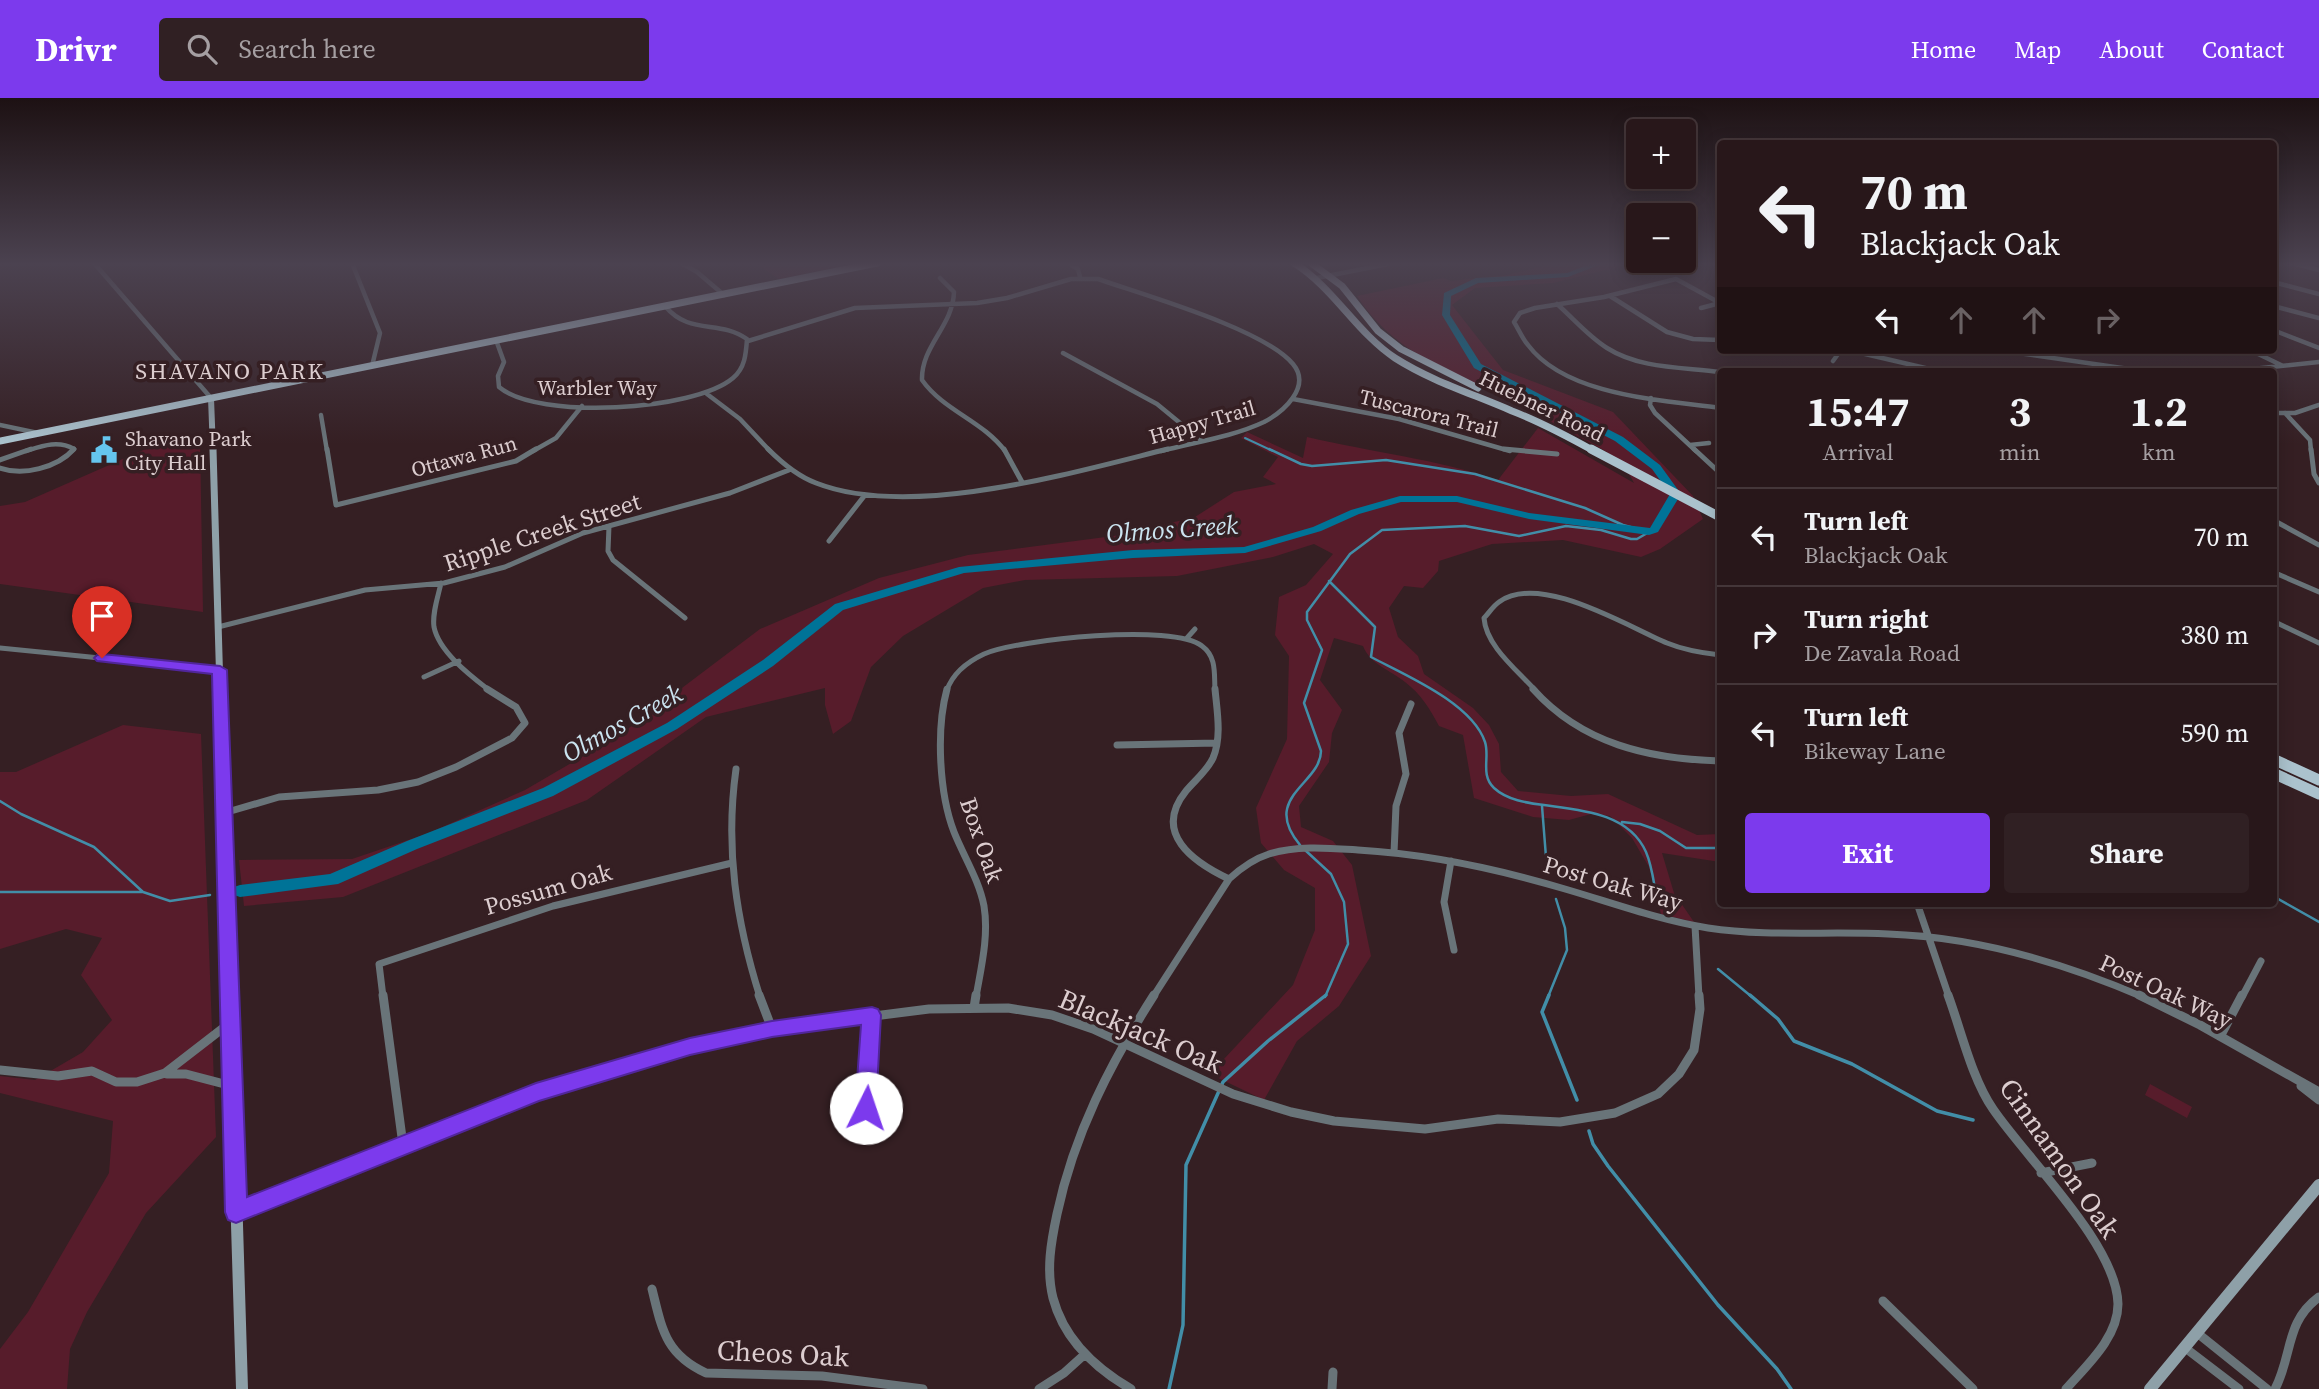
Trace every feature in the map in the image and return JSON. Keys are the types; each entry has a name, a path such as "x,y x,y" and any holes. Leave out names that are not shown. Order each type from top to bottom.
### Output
{"main road":[{"path":"0,441 580,323"},
{"name":"Huebner Road","path":"1357,323 1364,333 1395,357 1596,451"},
{"name":"Huebner Road","path":"1372,323 1378,331 1408,354 1596,451 1660,489 1717,513"},
{"path":"211,398 242,1389"},
{"path":"2277,761 2319,780"},
{"path":"2277,775 2319,794"},
{"path":"2150,1389 2319,1185"}],"street":[{"path":"146,323 211,398"},
{"path":"372,366 380,333 376,323"},
{"path":"692,323 733,330 748,341 740,368 726,383 707,394"},
{"path":"748,341 786,333 808,323"},
{"path":"947,323 923,359 922,380 937,399 1002,446 1022,482"},
{"path":"1215,323 1273,345 1286,355 1298,373 1299,385 1293,399"},
{"path":"1516,323 1529,344 1547,363 1585,384 1609,391 1717,408"},
{"path":"1579,323 1618,354 1717,372"},
{"path":"1648,323 1671,334 1717,340"},
{"path":"2277,332 2319,348"},
{"name":"Warbler Way","path":"496,340 504,362 497,383 504,393 525,401 582,407 654,404 707,394"},
{"path":"1063,354 1157,404 1202,441"},
{"path":"1833,361 1838,354"},
{"path":"1863,354 1913,368"},
{"path":"2013,354 2033,359 2120,368"},
{"path":"2258,354 2283,366"},
{"path":"2073,362 2074,368"},
{"path":"2263,368 2319,362"},
{"name":"Happy Trail","path":"707,394 726,406 789,470 820,485 865,495 938,496 1100,467 1202,441 1267,420 1293,399"},
{"path":"1651,398 1650,405 1655,413 1717,470"},
{"name":"Tuscarora Trail","path":"1293,399 1399,419 1510,451 1557,454"},
{"path":"2277,413 2285,414 2319,405"},
{"name":"Ottawa Run","path":"321,415 336,505 516,461 556,438 582,407"},
{"path":"2285,414 2308,435 2314,474 2319,483"},
{"path":"0,425 40,433"},
{"path":"1690,445 1709,443"},
{"path":"0,460 53,444 67,444 74,449 61,460 36,468 13,471 0,468"},
{"name":"Ripple Creek Street","path":"218,627 365,590 442,583 505,567 574,537 730,493 789,470"},
{"path":"829,541 865,495"},
{"path":"2277,522 2319,545"},
{"path":"609,526 608,549 615,563 674,606 685,618"},
{"path":"2277,574 2319,592"},
{"path":"224,813 288,796 359,792 406,785 456,768 512,738 523,728 525,723 522,712 486,688 442,643 434,626 442,583"},
{"path":"1717,654 1668,643 1580,605 1546,595 1527,594 1503,599 1490,608 1484,618 1488,637 1542,698 1578,728 1612,744 1654,757 1717,761"},
{"path":"2277,623 2319,643"},
{"path":"1195,629 1187,638 1201,645 1214,659 1217,743 1210,764 1178,802 1174,825 1177,838 1194,860 1229,879"},
{"name":"Box Oak","path":"974,1008 983,952 984,911 977,880 950,818 942,765 942,722 951,680 962,667 978,656 1005,648 1091,638 1161,635 1187,638"},
{"path":"0,648 220,670"},
{"path":"424,677 459,661"},
{"path":"1394,853 1396,806 1406,774 1399,733 1410,704"},
{"path":"1117,745 1217,743"},
{"path":"736,769 731,818 732,863 744,947 772,1029"},
{"name":"Post Oak Way","path":"1125,1044 1229,879 1250,861 1274,851 1309,848 1394,853 1451,861 1545,883 1642,914 1695,926 1783,935 1866,933 1978,945 2060,966 2146,998 2221,1035 2319,1092"},
{"path":"1451,861 1444,902 1454,950"},
{"name":"Possum Oak","path":"403,1144 379,964 556,905 653,879 732,863"},
{"name":"Cinnamon Oak","path":"1918,907 1984,1093 1992,1108 2089,1234 2116,1287 2118,1307 2113,1328 2098,1352 2066,1389"},
{"name":"Blackjack Oak","path":"236,1212 403,1144 585,1076 690,1046 772,1029 872,1015 1008,1008 1052,1015 1093,1029 1226,1091 1291,1112 1334,1121 1398,1128 1448,1128 1498,1119 1560,1122 1615,1113 1658,1094 1679,1074 1694,1050 1700,1009 1695,926"},
{"path":"2221,1035 2262,961"},
{"path":"852,1119 866,1108 872,1015"},
{"path":"0,1070 58,1076 92,1071 116,1082 137,1082 165,1073 231,1022"},
{"path":"1125,1044 1078,1137 1066,1175 1049,1262 1054,1298 1065,1328 1084,1355 1102,1372 1131,1389"},
{"path":"165,1073 186,1074 233,1087"},
{"name":"Post Oak Way","path":"2288,1076 2319,1100"},
{"path":"2041,1173 2092,1163"},
{"name":"Cheos Oak","path":"652,1289 670,1348 691,1367 706,1373 822,1376 923,1389"},
{"path":"2275,1389 2289,1362 2291,1336 2298,1314 2319,1297"},
{"path":"1883,1301 1973,1389"},
{"path":"2196,1332 2267,1389"},
{"path":"2184,1347 2239,1389"},
{"path":"1039,1389 1064,1373 1084,1355"},
{"path":"1332,1389 1333,1372"}],"shaded area":[{"path":"1380,323 1466,323 1503,370 1613,412 1693,496 1703,519 1660,549 1641,557 1563,540 1492,544 1439,561 1438,571 1423,588 1404,586 1389,608 1398,637 1418,656 1424,674 1473,708 1489,725 1499,744 1501,772 1518,791 1571,796 1608,794 1697,835 1717,834 1717,862 1662,853 1674,893 1694,922 1661,914 1649,867 1632,838 1610,816 1591,814 1569,820 1533,817 1474,798 1463,735 1439,726 1416,692 1370,658 1363,646 1334,638 1320,680 1342,710 1332,733 1329,762 1299,806 1301,827 1333,841 1352,865 1371,956 1339,1006 1297,1041 1264,1100 1210,1074 1293,985 1315,930 1315,888 1284,870 1261,843 1256,808 1287,739 1289,656 1275,635 1279,597 1306,585 1333,554 1314,544 1273,557 1177,576 1025,580 983,588 903,636 871,667 851,721 833,734 825,705 825,688 706,717 587,800 343,897 244,906 239,860 352,859 429,833 525,790 621,734 760,629 879,578 968,555 1121,535 1195,517 1234,492 1276,484 1263,477 1278,457 1241,438 1247,432 1303,458 1307,437 1427,461 1498,480 1538,428 1634,483 1615,458 1598,447 1439,366 1402,344"},
{"path":"200,440 203,612 0,584 0,506 25,502 157,444"},
{"path":"123,725 201,734 216,1137 146,1213 87,1312 70,1349 67,1389 0,1389 0,1349 28,1312 109,1173 113,1121 0,1093 0,1076 35,1080 83,1052 112,1020 81,975 102,938 66,929 0,949 0,772 16,772"},
{"path":"2150,1084 2192,1107 2187,1118 2145,1095"}],"waterway":[{"name":"Olmos Creek","path":"240,891 332,880 412,845 548,792 672,726 768,663 839,607 963,570 1133,554 1245,550 1317,529 1355,512 1400,499 1457,499 1529,516 1649,532 1654,530 1676,494 1656,467 1619,439 1477,366 1451,323"},
{"path":"1245,438 1273,451"},
{"name":"Olmos Creek","path":"1269,449 1301,464 1312,466 1386,460 1475,474 1585,508 1623,525 1649,532 1637,539 1631,539 1601,530 1566,526 1519,536 1465,526 1382,530 1350,554 1330,582"},
{"path":"1300,845 1289,829 1286,815 1289,803 1312,773 1321,751 1304,703 1322,650 1307,620 1307,612 1330,582"},
{"path":"1330,582 1375,627 1371,657 1436,692 1478,728 1485,742 1487,777 1494,788 1518,800 1602,816 1628,829 1646,852 1658,904"},
{"name":"Olmos Creek","path":"0,801 21,814 94,847 143,892"},
{"path":"1542,806 1547,870"},
{"path":"1622,822 1640,824 1660,831 1686,848 1717,848"},
{"path":"1305,850 1331,874 1344,902 1348,944 1326,995"},
{"path":"0,892 143,892"},
{"name":"Olmos Creek","path":"143,892 170,901 210,895"},
{"path":"2277,898 2319,922"},
{"path":"1548,997 1567,950 1565,928 1556,899"},
{"path":"1718,969 1752,997"},
{"path":"1169,1389 1183,1325 1186,1165 1223,1082 1268,1041 1326,995"},
{"path":"1549,995 1542,1012 1577,1100"},
{"path":"1750,995 1778,1019 1794,1041 1852,1064 1937,1111 1973,1120"},
{"path":"1589,1131 1593,1144 1608,1166 1718,1305 1777,1369 1791,1389"}],"place":[{"name":"Shavano Park City Hall","path":"104,450"}],"district":[{"name":"SHAVANO PARK","path":"230,371"}],"route":[{"path":"102,658 220,670 236,1212 403,1144 585,1076 690,1046 820,1021 872,1015 866,1108"}]}
